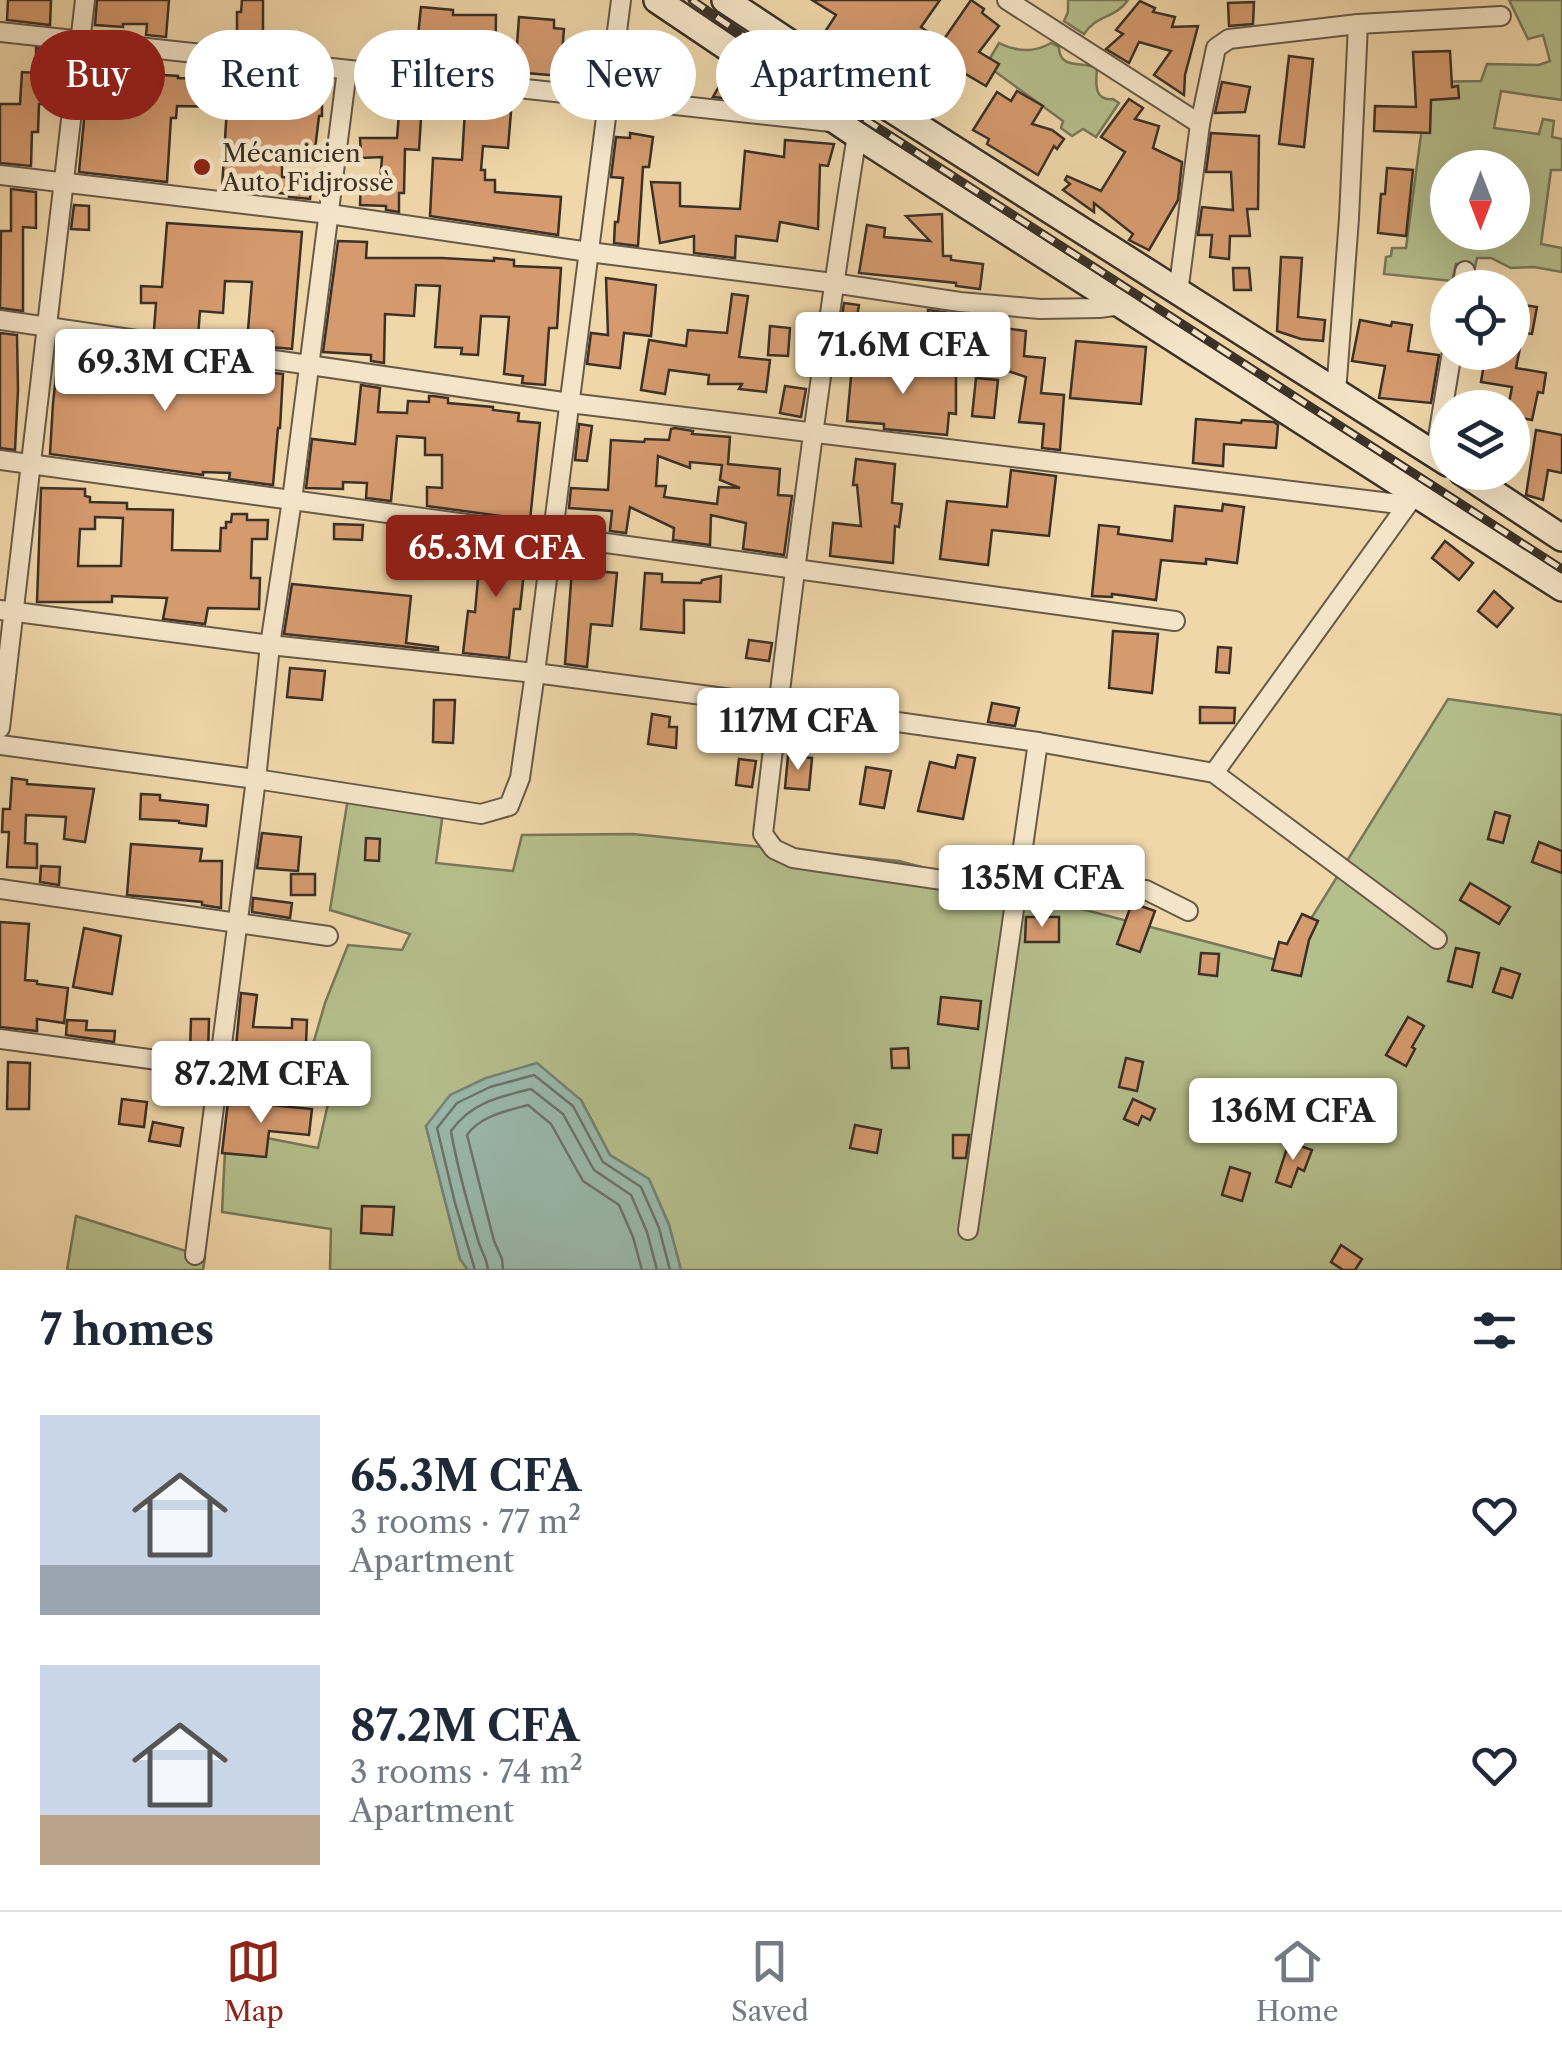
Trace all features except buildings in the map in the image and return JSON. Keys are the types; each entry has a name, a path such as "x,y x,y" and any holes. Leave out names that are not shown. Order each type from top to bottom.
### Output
{"main road":[{"path":"656,0 1411,499 1562,588"},
{"path":"725,0 770,30"},
{"path":"908,120 1430,452"},
{"path":"1489,490 1562,538"}],"street":[{"path":"81,30 85,0"},
{"path":"618,30 622,0"},
{"path":"1007,0 1200,124"},
{"path":"1178,294 1200,124 1216,48 1228,39 1358,24 1501,16"},
{"path":"1336,393 1358,24"},
{"path":"0,32 30,35"},
{"path":"165,50 550,92"},
{"path":"195,1254 270,645 347,70"},
{"path":"696,109 848,129"},
{"path":"0,728 6,610 31,464 71,120"},
{"path":"0,745 481,814 509,806 520,778 535,673 606,120"},
{"path":"851,120 764,834 774,849 793,858 1016,892 1146,890 1188,911"},
{"path":"0,175 329,214 960,302 1040,309 1122,305"},
{"path":"0,320 570,403 1411,499 1214,772"},
{"path":"0,460 1175,621"},
{"path":"6,610 778,705 1214,772 1437,939"},
{"path":"968,1230 1038,742"},
{"path":"0,889 328,936"},
{"path":"0,1039 322,1082"}],"green space":[{"path":"1068,0 1128,0 1084,34 1064,21"},
{"path":"1509,0 1562,0 1562,100 1501,91 1494,128 1539,134 1543,119 1554,121 1552,137 1562,139 1562,170 1551,170 1541,244 1562,248 1562,272 1511,268 1491,258 1477,258 1475,267 1456,264 1455,270 1430,270 1430,279 1384,274 1386,257 1391,256 1392,248 1406,248 1428,82 1481,81 1487,64 1539,65 1550,61 1543,35 1528,39"},
{"path":"999,43 1025,50 1051,43 1059,47 1067,62 1097,68 1099,94 1119,103 1096,137 1083,129 1072,136 1061,128 1063,121 986,65"},
{"path":"1448,699 1562,715 1562,1270 681,1270 669,1225 649,1179 610,1155 581,1100 426,1126 460,1259 468,1270 330,1270 331,1229 222,1212 226,1130 318,1148 334,1077 307,1065 325,1003 348,945 402,950 410,934 330,910 348,798 443,812 436,863 513,871 522,835 633,834 899,861 1284,962"},
{"path":"76,1216 205,1257 203,1270 67,1270"}],"water":[{"path":"537,1063 581,1100 610,1155 649,1179 669,1225 681,1270 468,1270 460,1259 426,1126 450,1095 486,1078"}],"railway":[{"path":"692,0 849,109 1562,569"}],"place":[{"name":"Mécanicien Auto Fidjrossè","path":"202,167"}]}
